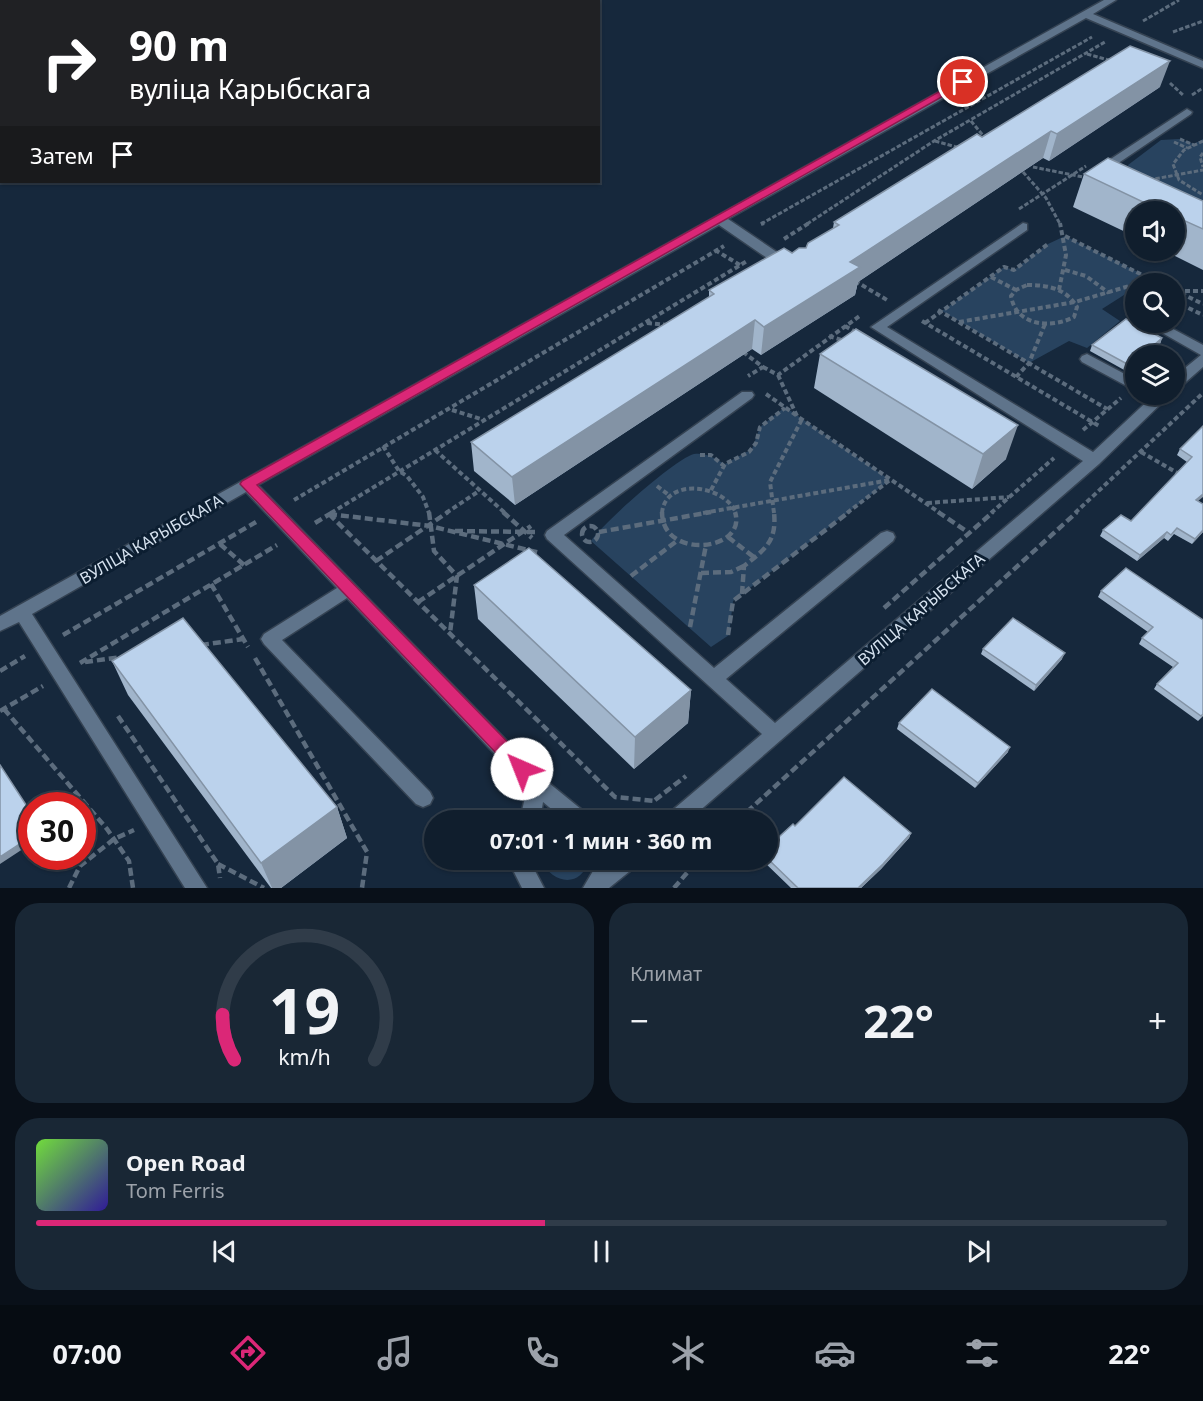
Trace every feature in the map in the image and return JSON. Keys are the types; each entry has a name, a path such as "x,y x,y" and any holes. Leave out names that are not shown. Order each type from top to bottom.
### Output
{"street":[{"name":"ВУЛІЦА КАРЫБСКАГА","path":"0,624 1111,0"},
{"path":"1086,14 1203,65"},
{"path":"1135,177 1106,165 1187,112"},
{"path":"718,219 796,271"},
{"path":"1023,227 878,327 1094,460"},
{"path":"1169,333 1203,351"},
{"path":"1087,359 1125,384"},
{"path":"1185,375 1203,359"},
{"path":"753,389 553,535 775,734"},
{"name":"ВУЛІЦА КАРЫБСКАГА","path":"687,810 1094,460 1150,405"},
{"path":"247,484 537,785 568,810"},
{"path":"714,679 887,537"},
{"path":"348,589 270,639 423,798"},
{"path":"22,612 197,888"},
{"path":"532,810 537,785"},
{"path":"520,888 521,870"},
{"path":"523,870 534,888"},
{"path":"593,888 602,876 603,870"},
{"path":"593,888 616,870"}],"path":[{"path":"0,671 383,446 451,410 741,236 1113,26 1136,25 1179,0"},
{"path":"1172,33 1203,21"},
{"path":"133,888 129,861 114,838 2,710 645,323 784,238 934,141 1113,37"},
{"path":"1086,54 1118,63"},
{"path":"1170,83 1186,99 1203,88"},
{"path":"971,120 989,143"},
{"path":"1167,139 1187,148"},
{"path":"934,141 968,150"},
{"path":"1203,141 1187,148 1173,164 1175,175 1186,186 1203,195"},
{"path":"1148,180 1203,169 1200,157 1203,153"},
{"path":"1014,213 1095,160"},
{"path":"1033,166 1097,180"},
{"path":"1023,172 1043,193 1062,223 1065,236 1065,270 1059,290"},
{"path":"1135,177 1159,185"},
{"path":"1065,236 1140,273"},
{"path":"784,238 795,244"},
{"path":"925,323 1005,267 1014,270 1048,244"},
{"path":"1065,270 1086,276 1108,293"},
{"path":"846,275 1091,422"},
{"path":"991,277 1016,290 1035,285 1059,290 1075,302 1077,307 1074,317 1062,324 1032,321 1017,311 1011,300 1016,290"},
{"path":"958,322 1075,302 1125,287"},
{"path":"1185,291 1203,291"},
{"path":"878,305 896,293"},
{"path":"1185,295 1203,304"},
{"path":"919,299 1107,409"},
{"path":"1185,306 1203,315"},
{"path":"778,375 830,336 870,310"},
{"path":"645,323 679,326"},
{"path":"1016,377 1029,363 1045,324"},
{"path":"830,336 851,342"},
{"path":"738,349 778,375 797,416"},
{"path":"763,367 744,378 753,389 785,407 969,533"},
{"path":"749,810 1142,453 1203,393"},
{"path":"881,610 1069,445 1091,422 1125,395"},
{"path":"711,490 725,464 749,452 756,443 760,427 785,407"},
{"path":"451,410 484,420"},
{"path":"701,573 731,572 744,566 768,546 774,533 770,482 802,419"},
{"path":"383,446 399,471 413,482 423,497 429,510 434,550 458,576"},
{"path":"1142,453 1183,475"},
{"path":"599,532 890,480"},
{"path":"720,641 729,635 733,601 890,480"},
{"path":"652,482 671,496"},
{"path":"689,488 711,490 728,499 734,508 736,523 728,537 718,542 694,545 678,540 667,532 661,521 661,510 671,496 689,488"},
{"path":"376,561 480,490"},
{"path":"926,503 1011,496"},
{"path":"329,514 430,526 543,554"},
{"path":"329,514 615,797 655,800 690,773"},
{"path":"448,531 581,534"},
{"path":"418,602 524,531"},
{"path":"728,537 754,558"},
{"path":"638,585 629,578 678,540"},
{"path":"587,541 596,548"},
{"path":"219,543 244,565"},
{"path":"690,629 705,545"},
{"path":"742,594 744,566"},
{"path":"450,634 458,576"},
{"path":"211,584 367,852 362,888"},
{"path":"681,622 697,635"},
{"path":"197,646 243,639"},
{"path":"82,663 128,656"},
{"path":"82,663 88,672"},
{"path":"115,712 218,864 222,888"},
{"path":"69,888 80,866 114,838 154,820 182,811"},
{"path":"218,864 264,888"},
{"path":"674,888 689,870"}],"shaded area":[{"path":"1179,139 1194,144 1203,139 1203,204 1130,171 1128,165 1161,140"},
{"path":"1065,236 1140,273 1125,273 1125,294 1102,309 1120,321 1087,348 1069,341 1029,363 942,311 1004,267 1014,270 1048,244"},
{"path":"785,407 890,480 733,601 729,635 711,647 591,541 640,493 685,458 694,454 703,454 725,464 752,449 760,427"},
{"path":"548,870 584,870 574,879 566,880"}],"building":[{"path":"1130,46 1170,61 1057,134 1051,131 850,262 860,267 764,327 755,320 512,477 471,442 714,294 709,290 784,248 792,253 799,248 806,248 808,243 839,225 834,222 977,134 982,137"},
{"path":"1108,158 1203,201 1203,229 1185,221 1185,201 1141,201 1084,174"},
{"path":"1125,320 1125,333 1153,333 1162,338 1154,345 1125,345 1125,363 1092,345"},
{"path":"856,329 1018,425 983,454 820,354"},
{"path":"1203,426 1203,494 1196,500 1203,504 1203,530 1195,539 1177,528 1171,535 1167,532 1140,555 1103,530 1121,515 1131,521 1192,457 1180,449"},
{"path":"529,548 691,690 635,737 474,585"},
{"path":"1126,568 1203,620 1203,714 1201,716 1157,684 1178,663 1142,638 1153,627 1101,591"},
{"path":"183,618 337,807 261,863 112,661"},
{"path":"1013,618 1065,653 1036,685 983,649"},
{"path":"932,689 1010,747 978,783 899,723"},
{"path":"0,765 18,793 18,845 0,857"},
{"path":"844,777 911,833 858,888 798,888 778,869 778,838 793,824 795,826"}],"route":[{"path":"522,769 247,484 963,82"}]}
